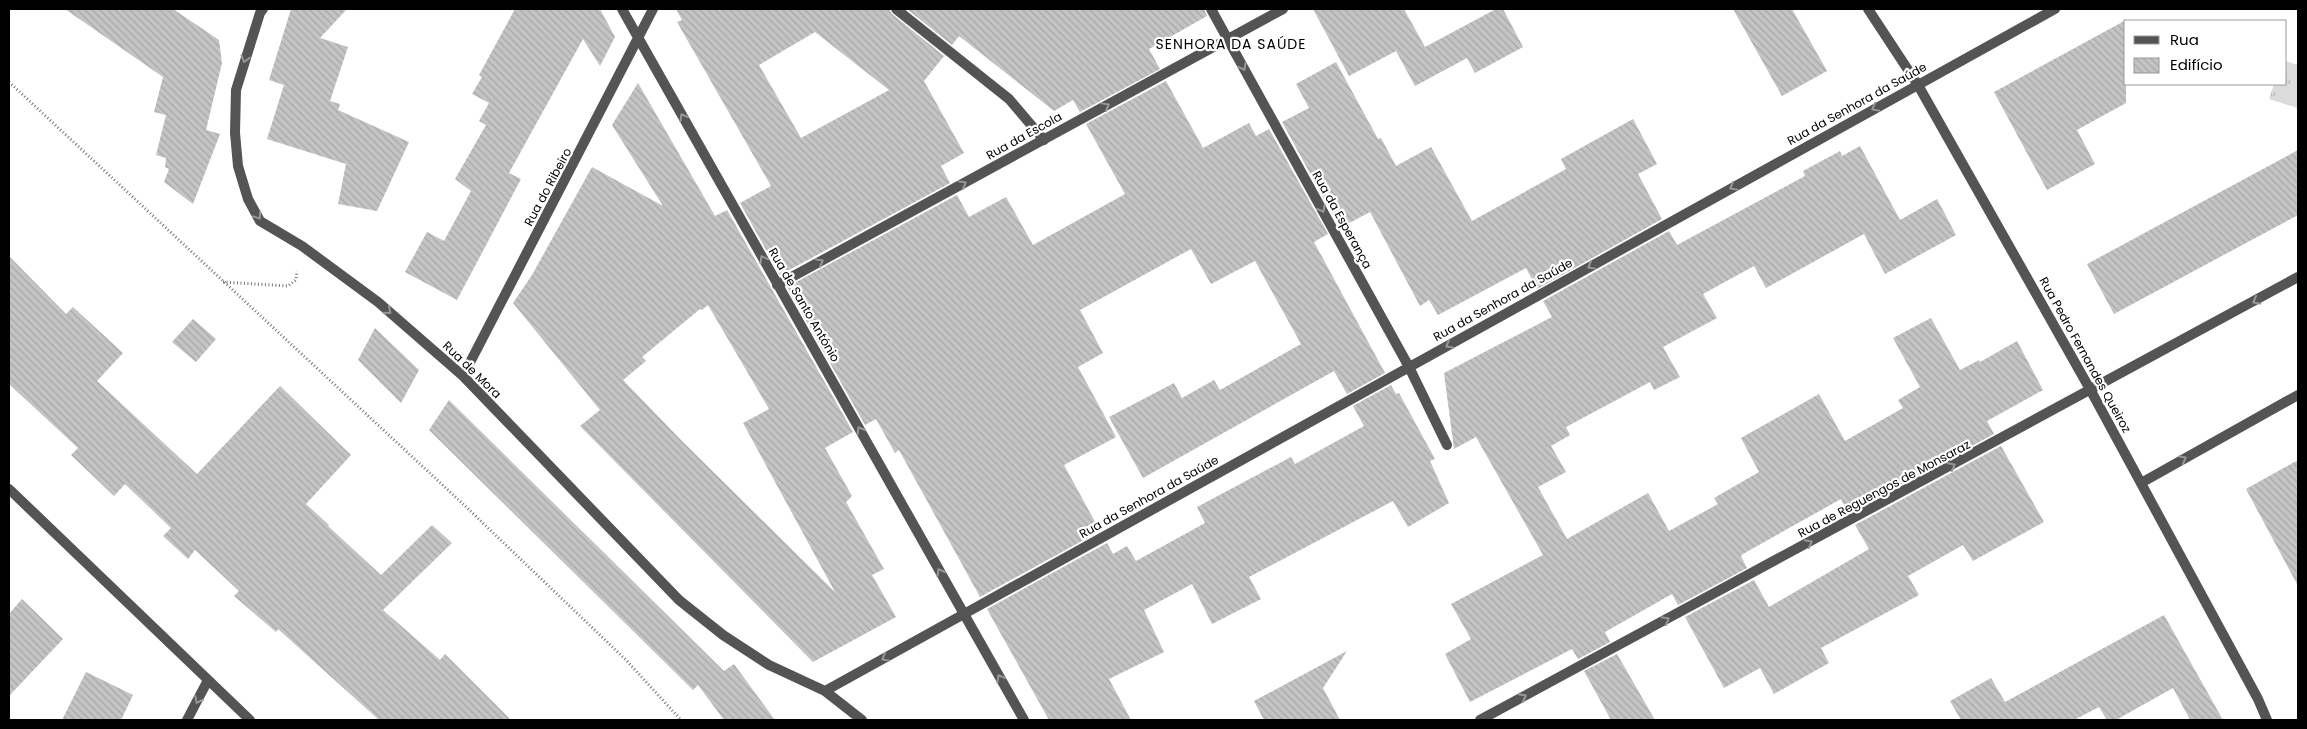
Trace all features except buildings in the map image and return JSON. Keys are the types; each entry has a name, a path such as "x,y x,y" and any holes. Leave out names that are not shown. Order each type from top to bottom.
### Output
{"street":[{"name":"Rua de Santo António","path":"622,9 1024,720"},
{"name":"Rua do Ribeiro","path":"463,376 654,9"},
{"path":"896,9 1009,99 1044,140"},
{"name":"Rua da Esperança","path":"1211,9 1409,367 1446,445"},
{"name":"Rua da Escola","path":"778,285 1283,9"},
{"name":"Rua Pedro Fernandes Queiroz","path":"1868,9 1918,85 2091,391 2258,699 2267,720"},
{"name":"Rua da Senhora da Saúde","path":"825,691 2055,9"},
{"name":"Rua de Mora","path":"259,10 236,90 236,133 238,166 248,199 260,221 302,246 378,302 463,376 679,600 723,635 769,665 825,691 862,720"},
{"name":"Rua de Reguengos de Monsaraz","path":"1480,720 2091,391 2298,277"},
{"path":"2141,483 2298,396"},
{"path":"9,489 250,720"},
{"path":"188,720 208,680"}],"path":[{"path":"9,82 463,504 619,653 681,720"},
{"path":"222,282 288,286 296,280 302,246"}],"green space":[{"path":"2287,61 2298,65 2298,108 2269,99 2274,85 2287,85"}],"district":[{"name":"SENHORA DA SAÚDE","path":"1231,44"}]}
